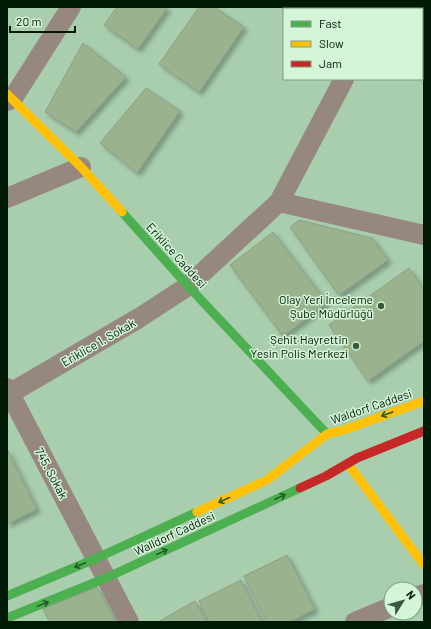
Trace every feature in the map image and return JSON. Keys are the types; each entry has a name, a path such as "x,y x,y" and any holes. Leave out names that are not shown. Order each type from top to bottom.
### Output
{"main road":[{"name":"Eriklice Caddesi","path":"9,98 81,167 188,286 327,434"},
{"name":"Waldorf Caddesi","path":"327,434 348,433 424,400"},
{"path":"332,463 348,464 358,454 424,431"},
{"path":"323,451 322,444 327,434"},
{"name":"Walldorf Caddesi","path":"7,596 97,558 267,480 327,434"},
{"path":"348,464 424,565"},
{"name":"Walldorf Caddesi","path":"7,618 106,578 326,476 348,464"}],"street":[{"path":"9,98 71,7"},
{"path":"343,80 280,202 424,235"},
{"path":"7,198 81,167"},
{"name":"Eriklice 1. Sokak","path":"8,392 139,318 188,286 280,202"},
{"name":"745. Sokak","path":"8,392 130,622"},
{"path":"355,622 383,610"}],"building":[{"path":"117,7 168,7 138,49 104,25"},
{"path":"199,7 214,7 244,27 199,92 159,64"},
{"path":"83,43 126,77 76,132 45,112"},
{"path":"146,88 180,111 137,173 100,143"},
{"path":"299,220 372,238 388,260 339,295 290,227"},
{"path":"273,232 327,303 283,336 230,265"},
{"path":"409,268 424,290 424,341 368,381 329,325"},
{"path":"7,449 37,509 7,524"},
{"path":"287,555 315,609 290,622 267,622 244,576"},
{"path":"241,580 262,622 209,622 199,601"},
{"path":"97,587 116,622 50,622 43,609"},
{"path":"195,601 207,622 158,622"}],"traffic: fast":[{"path":"122,212 188,286 327,434"},
{"path":"7,618 106,578 300,488"},
{"path":"7,596 97,558 197,512"}],"traffic: slow":[{"path":"7,94 81,167 122,212"},
{"path":"197,512 267,480 327,434 344,430 424,401"},
{"path":"348,464 424,565"}],"traffic: jam":[{"path":"300,488 326,476 357,458 424,431"}],"place":[{"name":"Olay Yeri İnceleme Şube Müdürlüğü","path":"381,306"},
{"name":"Şehit Hayrettin Yesin Polis Merkezi","path":"356,346"}]}
